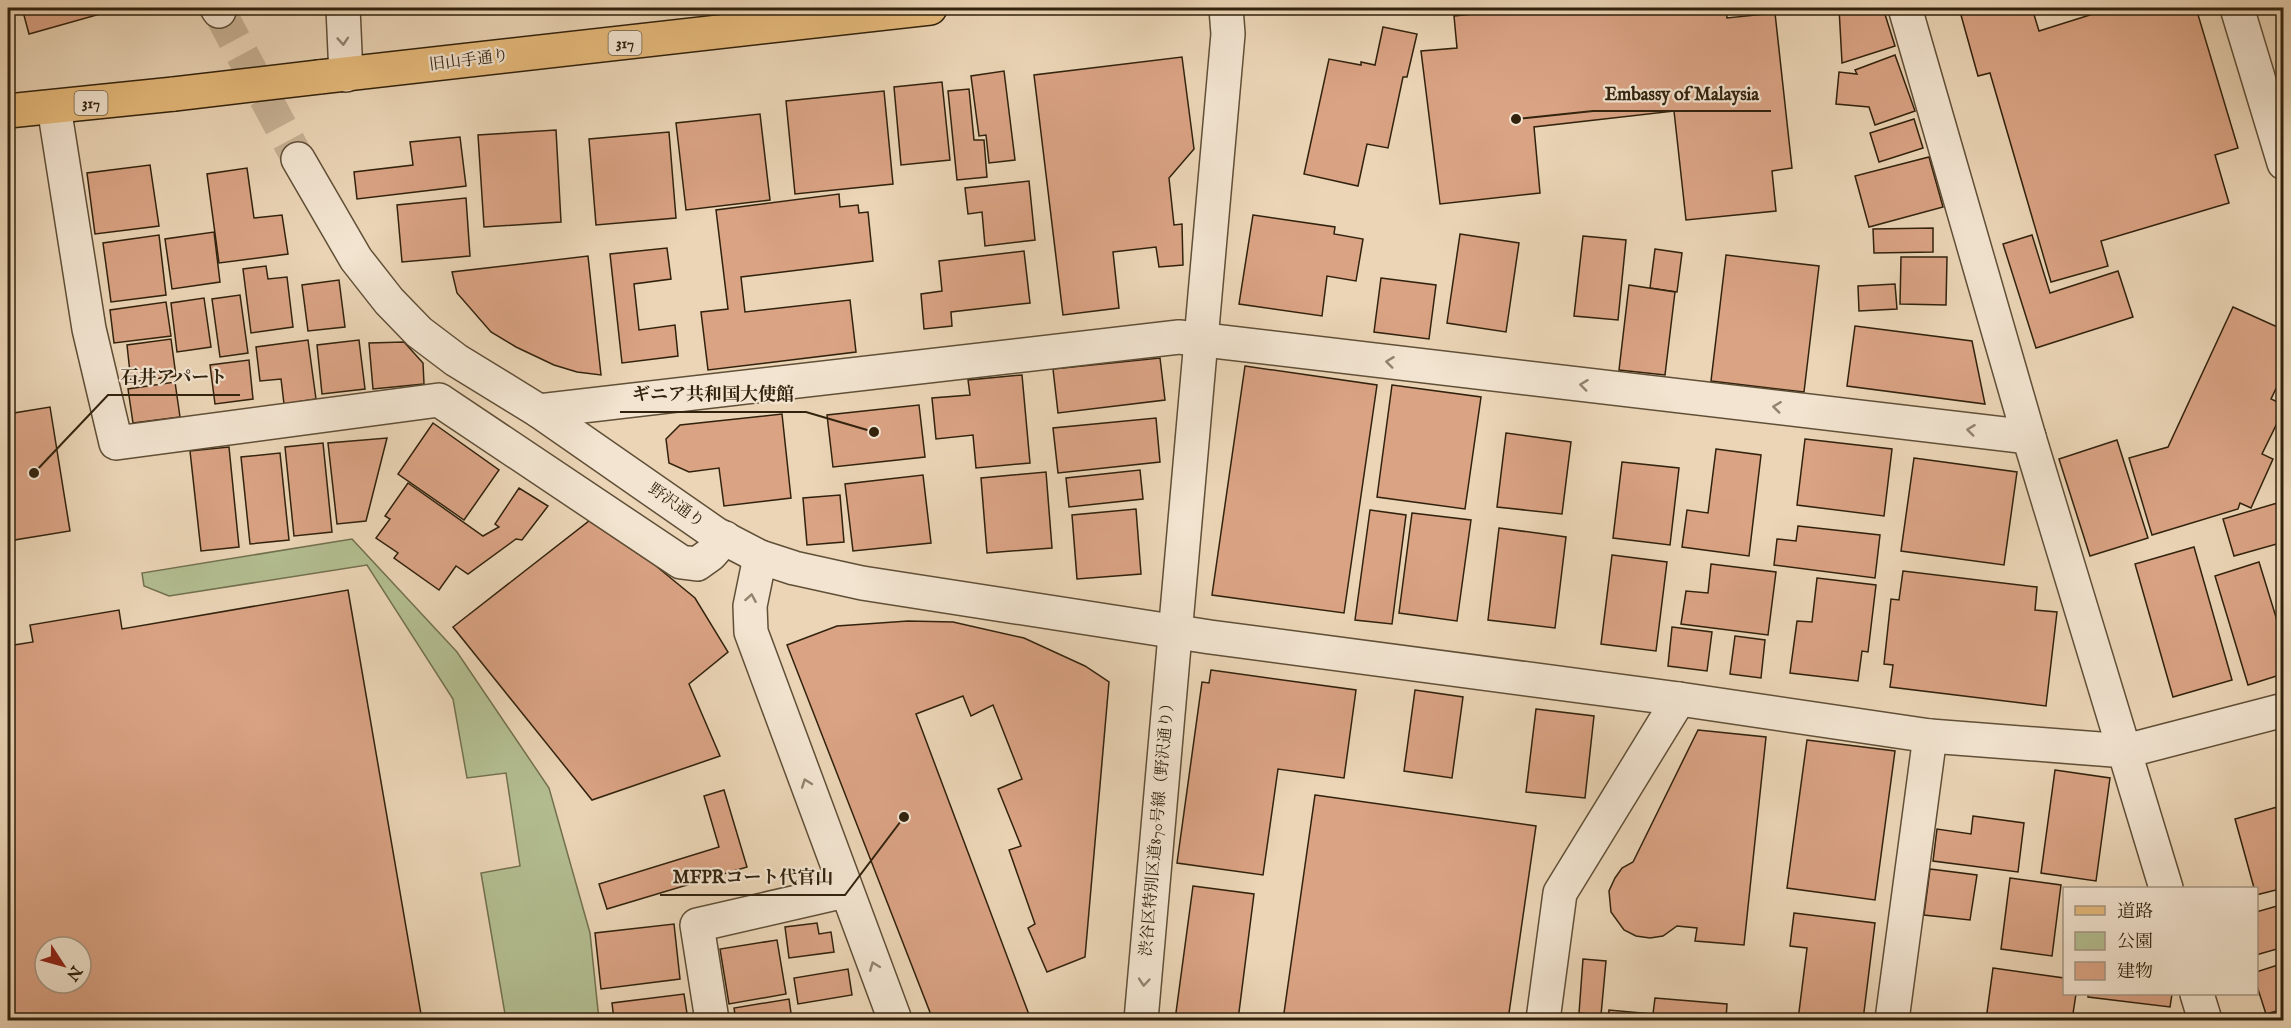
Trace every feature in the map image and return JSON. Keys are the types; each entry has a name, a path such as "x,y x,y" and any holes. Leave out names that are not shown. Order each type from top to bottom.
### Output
{"main road":[{"name":"旧山手通り","path":"8,111 930,8"}],"street":[{"path":"332,76 343,8"},
{"name":"渋谷区特別区道870号線（野沢通り）","path":"1141,1020 1228,34 1226,8"},
{"path":"1905,8 2029,437 2166,887"},
{"path":"2237,8 2283,163"},
{"path":"54,107 89,329 116,443 439,400 681,562 697,564 711,554 725,538"},
{"name":"野沢通り","path":"297,159 356,259 389,301 419,332 456,360 539,411 725,538 760,556 862,583 1177,631 1679,699 1930,736 2126,751 2283,710"},
{"path":"539,411 1179,337 2029,437"},
{"path":"760,556 750,606 751,632 845,891 895,1020"},
{"path":"1543,1020 1560,893 1679,699"},
{"path":"1892,1020 1930,736"},
{"path":"711,1020 697,926 845,891"},
{"path":"2198,995 2205,1020"}],"green space":[{"path":"352,539 457,652 549,788 590,933 599,1020 506,1020 481,873 520,866 506,773 467,778 453,699 367,565 169,596 144,586 142,573"}],"building":[{"path":"22,8 118,8 118,9 29,34"},
{"path":"1529,8 1726,8 1727,18 1775,13 1792,168 1772,171 1776,211 1686,220 1674,111 1534,127 1540,193 1440,204 1421,51 1457,48 1454,16"},
{"path":"1839,8 1883,8 1895,46 1842,63"},
{"path":"1959,8 2032,8 2039,31 2112,8 2196,8 2238,148 2215,155 2229,203 2101,241 2108,266 2051,282 1990,73 1978,76"},
{"path":"2276,8 2284,8 2284,34"},
{"path":"1383,27 1417,34 1407,77 1403,77 1388,148 1367,144 1358,186 1304,174 1329,59 1361,65 1361,62 1375,65"},
{"path":"1895,55 1915,111 1875,125 1869,107 1836,104 1839,72 1857,74 1855,70"},
{"path":"1182,57 1194,149 1169,178 1174,225 1182,224 1183,265 1159,267 1156,247 1113,252 1119,308 1063,315 1034,75"},
{"path":"1004,71 1015,160 989,163 986,135 979,136 971,76"},
{"path":"942,82 950,160 901,165 894,87"},
{"path":"969,89 974,140 984,140 987,177 957,180 948,91"},
{"path":"884,91 893,184 795,194 786,101"},
{"path":"760,114 770,200 686,210 676,123"},
{"path":"1914,119 1923,148 1879,162 1870,133"},
{"path":"556,130 561,222 484,227 478,135"},
{"path":"669,132 676,218 596,225 589,139"},
{"path":"460,137 466,186 357,199 354,172 413,165 410,142"},
{"path":"1929,157 1943,207 1869,227 1855,176"},
{"path":"150,165 159,226 95,234 87,173"},
{"path":"247,168 254,218 282,215 288,254 219,263 207,174"},
{"path":"1029,181 1035,240 985,246 982,212 968,214 965,188"},
{"path":"839,194 840,207 858,205 859,213 868,212 873,261 741,277 745,312 850,300 856,352 708,370 701,312 728,309 716,210"},
{"path":"466,198 470,256 402,262 397,205"},
{"path":"1253,215 1335,227 1334,234 1363,239 1356,281 1327,276 1322,316 1239,304"},
{"path":"1933,228 1933,252 1874,253 1873,229"},
{"path":"214,232 220,282 172,289 165,239"},
{"path":"1460,234 1519,243 1506,332 1447,323"},
{"path":"159,235 166,295 111,302 103,243"},
{"path":"2032,235 2050,293 2118,271 2133,317 2036,348 2003,244"},
{"path":"1583,236 1626,240 1618,320 1574,316"},
{"path":"667,248 671,279 634,284 639,330 675,325 678,356 622,363 610,254"},
{"path":"1655,249 1682,253 1677,292 1650,288"},
{"path":"1024,251 1030,303 951,312 952,326 924,329 921,294 942,291 939,261"},
{"path":"1726,255 1819,266 1804,392 1711,381"},
{"path":"588,256 601,375 577,372 554,365 491,332 457,293 452,272"},
{"path":"1901,257 1947,257 1946,305 1900,304"},
{"path":"266,266 268,279 287,277 293,327 251,333 243,269"},
{"path":"1381,278 1436,285 1429,339 1374,332"},
{"path":"339,280 345,327 308,331 302,285"},
{"path":"1895,284 1897,309 1859,311 1858,286"},
{"path":"1629,285 1675,292 1665,375 1619,370"},
{"path":"240,295 248,353 220,357 212,299"},
{"path":"204,298 211,347 177,352 171,303"},
{"path":"166,302 171,336 114,343 110,310"},
{"path":"2233,307 2284,330 2284,372 2271,399 2284,405 2284,409 2262,454 2273,459 2251,508 2240,503 2238,509 2152,535 2129,458 2168,447"},
{"path":"1855,326 1972,341 1985,404 1847,386"},
{"path":"171,339 176,376 131,382 127,345"},
{"path":"308,340 316,399 284,404 281,379 260,381 256,347"},
{"path":"359,340 365,389 322,394 317,345"},
{"path":"404,342 423,363 424,384 373,389 369,343"},
{"path":"1160,358 1165,400 1058,413 1053,369"},
{"path":"249,360 253,399 215,404 210,365"},
{"path":"1245,366 1377,385 1344,613 1212,595"},
{"path":"1022,375 1030,463 976,468 973,435 936,439 932,398 970,395 968,380"},
{"path":"175,382 180,417 133,423 128,389"},
{"path":"1392,385 1481,397 1465,509 1377,497"},
{"path":"919,405 925,457 833,467 827,415"},
{"path":"50,407 70,531 8,541 8,414"},
{"path":"782,414 791,498 724,506 719,468 689,472 669,463 666,439 680,425"},
{"path":"1156,418 1160,462 1058,473 1053,428"},
{"path":"433,423 499,470 464,520 398,474"},
{"path":"1506,433 1571,442 1562,514 1497,507"},
{"path":"387,438 366,521 337,524 328,443"},
{"path":"1805,439 1892,449 1884,516 1797,505"},
{"path":"2117,440 2148,538 2090,556 2059,459"},
{"path":"323,443 332,532 294,536 285,447"},
{"path":"229,447 239,547 201,551 190,451"},
{"path":"1716,449 1761,455 1749,556 1682,547 1687,510 1708,513"},
{"path":"280,453 289,540 250,544 241,457"},
{"path":"1914,458 2017,472 2004,565 1901,551"},
{"path":"1622,462 1679,468 1670,545 1613,538"},
{"path":"1140,470 1143,499 1069,507 1066,478"},
{"path":"1046,472 1052,548 987,553 981,478"},
{"path":"923,475 931,543 853,551 845,484"},
{"path":"408,483 483,536 499,527 495,524 519,488 548,506 522,540 516,539 468,574 456,566 439,590 394,558 398,553 376,538 390,519 385,516"},
{"path":"840,495 844,542 807,545 803,498"},
{"path":"2284,501 2284,542 2234,556 2223,519"},
{"path":"1136,509 1141,574 1077,579 1072,515"},
{"path":"1370,510 1406,515 1392,624 1355,620"},
{"path":"1412,513 1471,520 1457,621 1399,613"},
{"path":"589,521 656,566 695,598 728,652 689,684 720,756 592,800 453,627"},
{"path":"1798,526 1880,535 1875,578 1774,565 1777,539 1796,541"},
{"path":"1499,528 1566,537 1555,628 1488,620"},
{"path":"2194,547 2232,680 2173,697 2135,564"},
{"path":"1612,555 1667,562 1656,651 1601,644"},
{"path":"2259,562 2284,643 2284,655 2279,657 2283,674 2248,685 2215,576"},
{"path":"1711,564 1776,572 1768,635 1681,624 1686,591 1708,593"},
{"path":"1903,571 2037,587 2035,610 2057,612 2046,706 1890,687 1893,665 1884,664 1891,599 1899,600"},
{"path":"1817,578 1876,585 1868,652 1862,651 1858,681 1790,673 1797,621 1812,622"},
{"path":"348,590 422,1020 8,1020 8,646 33,642 30,625 119,610 122,629"},
{"path":"908,621 953,622 1024,638 1085,666 1109,682 1085,957 1047,972 1028,928 1035,924 1009,850 1021,846 998,789 1022,779 993,705 971,716 963,696 916,714 1031,1020 933,1020 787,645 837,626"},
{"path":"1672,627 1712,632 1707,671 1668,666"},
{"path":"1735,636 1765,640 1761,678 1730,674"},
{"path":"1211,670 1356,690 1344,778 1278,769 1263,875 1177,863 1202,682 1209,683"},
{"path":"1415,690 1463,697 1452,778 1404,771"},
{"path":"1536,709 1594,716 1585,798 1526,792"},
{"path":"1698,730 1766,737 1744,945 1695,941 1697,928 1677,926 1663,936 1650,938 1636,936 1624,930 1611,912 1609,891 1615,878 1622,868 1633,862"},
{"path":"1807,740 1895,751 1875,900 1787,888"},
{"path":"2055,770 2110,778 2096,881 2041,873"},
{"path":"724,790 747,867 607,909 599,884 719,847 704,796"},
{"path":"1315,795 1536,826 1508,1020 1283,1020"},
{"path":"2284,805 2284,888 2258,894 2258,887 2254,887 2235,819"},
{"path":"1973,816 2024,823 2018,872 1933,861 1937,829 1971,834"},
{"path":"1930,869 1977,875 1970,920 1924,915"},
{"path":"2010,878 2061,885 2052,956 2001,949"},
{"path":"1193,886 1254,894 1238,1020 1175,1020"},
{"path":"2284,904 2284,947 2258,954 2258,911"},
{"path":"1794,913 1875,923 1863,1020 1798,1020 1807,948 1790,946"},
{"path":"817,923 819,934 831,932 834,952 789,958 785,927"},
{"path":"674,924 680,979 601,989 595,933"},
{"path":"777,940 786,994 729,1004 720,949"},
{"path":"1583,959 1606,961 1601,1015 1579,1013"},
{"path":"2284,963 2284,1009 2266,1014 2258,989 2258,971"},
{"path":"1993,968 2063,978 2063,995 2076,995 2072,1020 1986,1020"},
{"path":"848,969 852,995 798,1004 794,978"},
{"path":"684,994 688,1020 614,1020 612,1003"},
{"path":"2088,995 2172,995 2170,1007 2088,997"},
{"path":"1655,998 1727,1004 1726,1020 1608,1020 1609,1010 1653,1014"},
{"path":"789,999 792,1020 736,1020 734,1008"},
{"path":"859,1015 860,1020 816,1020"}],"tunnel":[{"path":"219,11 298,159"}],"place":[{"name":"Embassy of Malaysia","path":"1516,119"},
{"name":"ギニア共和国大使館","path":"874,432"},
{"name":"石井アパート","path":"34,473"},
{"name":"MFPRコート代官山","path":"904,817"}]}
